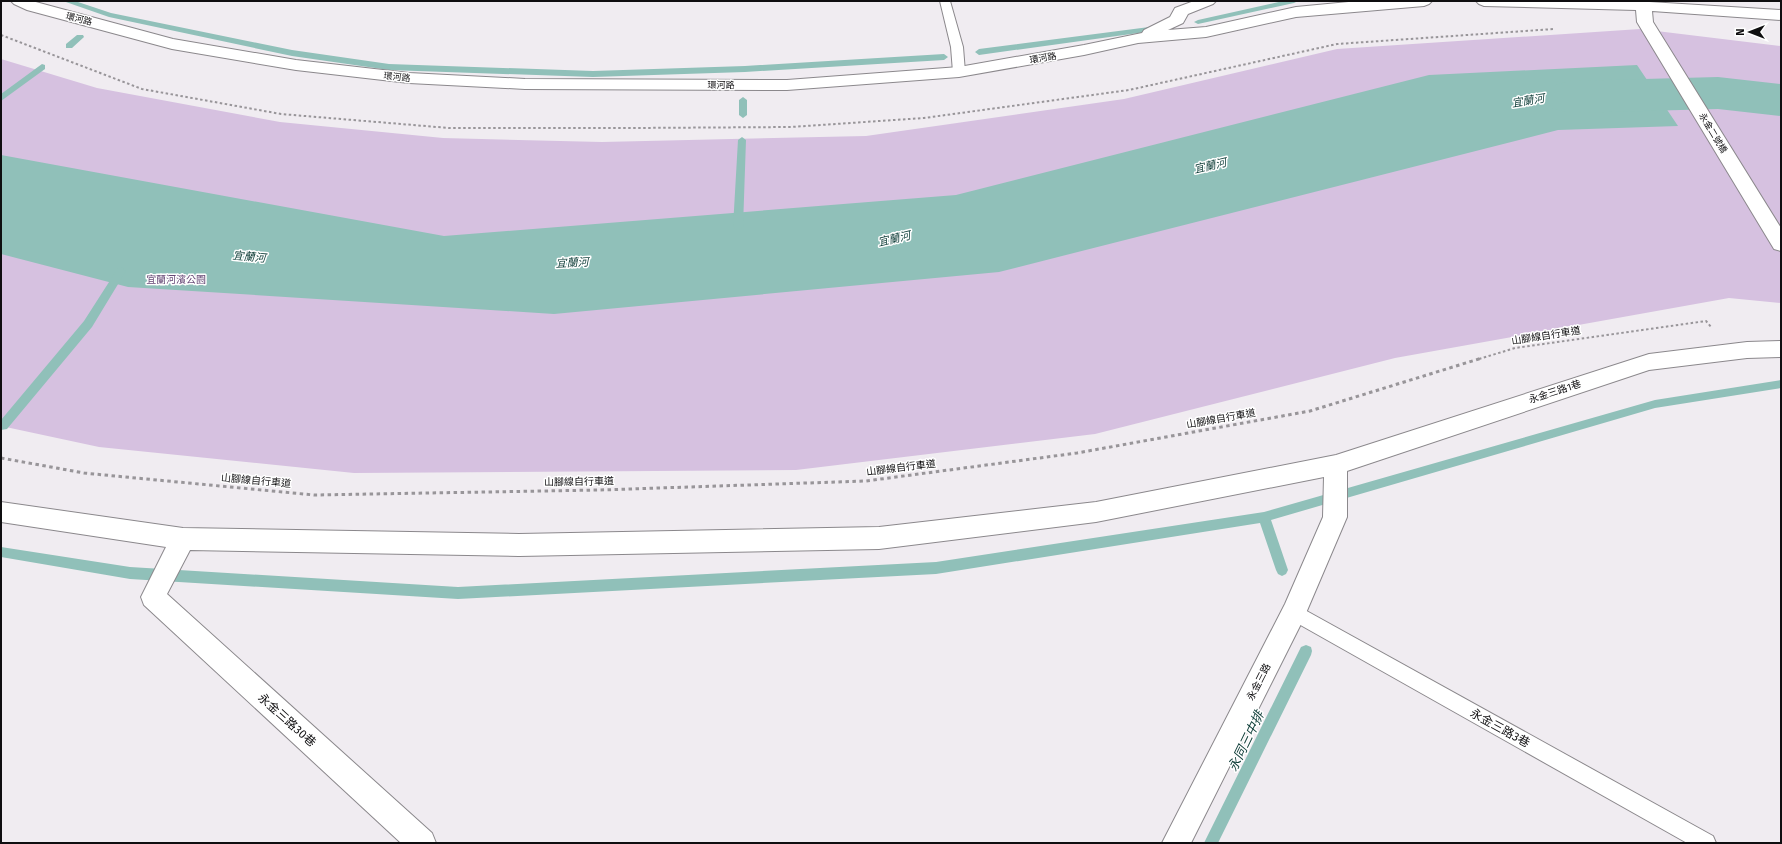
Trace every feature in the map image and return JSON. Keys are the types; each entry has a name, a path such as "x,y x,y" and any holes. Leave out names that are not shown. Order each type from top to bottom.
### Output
{"street":[{"name":"環河路","path":"19,1 33,7 172,44 296,65 409,78 525,84 787,85 959,72 1084,50 1138,38 1206,32 1296,12 1386,3 1424,1"},
{"path":"1138,38 1177,20 1181,10 1208,1"},
{"path":"1484,1 1644,14 1781,15"},
{"name":"永金二號橋","path":"1644,14 1781,244"},
{"name":"永金三路1巷","path":"1,512 183,539 519,545 879,538 1096,512 1336,465 1649,362 1747,350 1781,349"},
{"name":"永金三路","path":"1176,843 1294,612 1335,518 1336,465"},
{"name":"永金三路30巷","path":"183,539 153,597 422,843"}],"lane":[{"path":"945,1 957,47 959,72"},
{"name":"永金三路3巷","path":"1294,612 1706,843"}],"path":[{"name":"山腳線自行車道","path":"1,458 84,473 314,495 600,490 866,481 1077,453 1310,411 1515,348 1706,321 1715,331"}],"green space":[{"name":"宜蘭河濱公園","path":"1640,29 1781,46 1781,303 1729,298 1395,358 1095,434 796,470 354,473 99,447 1,426 1,59 97,88 280,122 443,138 602,142 866,136 1124,99 1337,49"}],"water":[{"path":"1637,65 1678,126 1558,130 999,272 554,314 128,287 1,254 1,155 444,236 956,195 1429,75"}],"waterway":[{"path":"67,1 109,15 292,53 389,67 593,74 745,69 944,57"},
{"path":"1198,22 1294,1"},
{"path":"979,52 1157,28"},
{"path":"69,46 80,37"},
{"path":"1,98 42,67"},
{"name":"宜蘭河","path":"1569,97 1718,93 1781,100"},
{"path":"743,100 743,115"},
{"path":"738,227 742,140"},
{"path":"3,426 88,324 121,271"},
{"path":"1264,517 1655,404 1781,384"},
{"path":"1,552 130,573 458,593 936,568 1264,517"},
{"name":"永同三中排","path":"1264,517 1282,570"},
{"name":"永同三中排","path":"1211,843 1306,651"}]}
